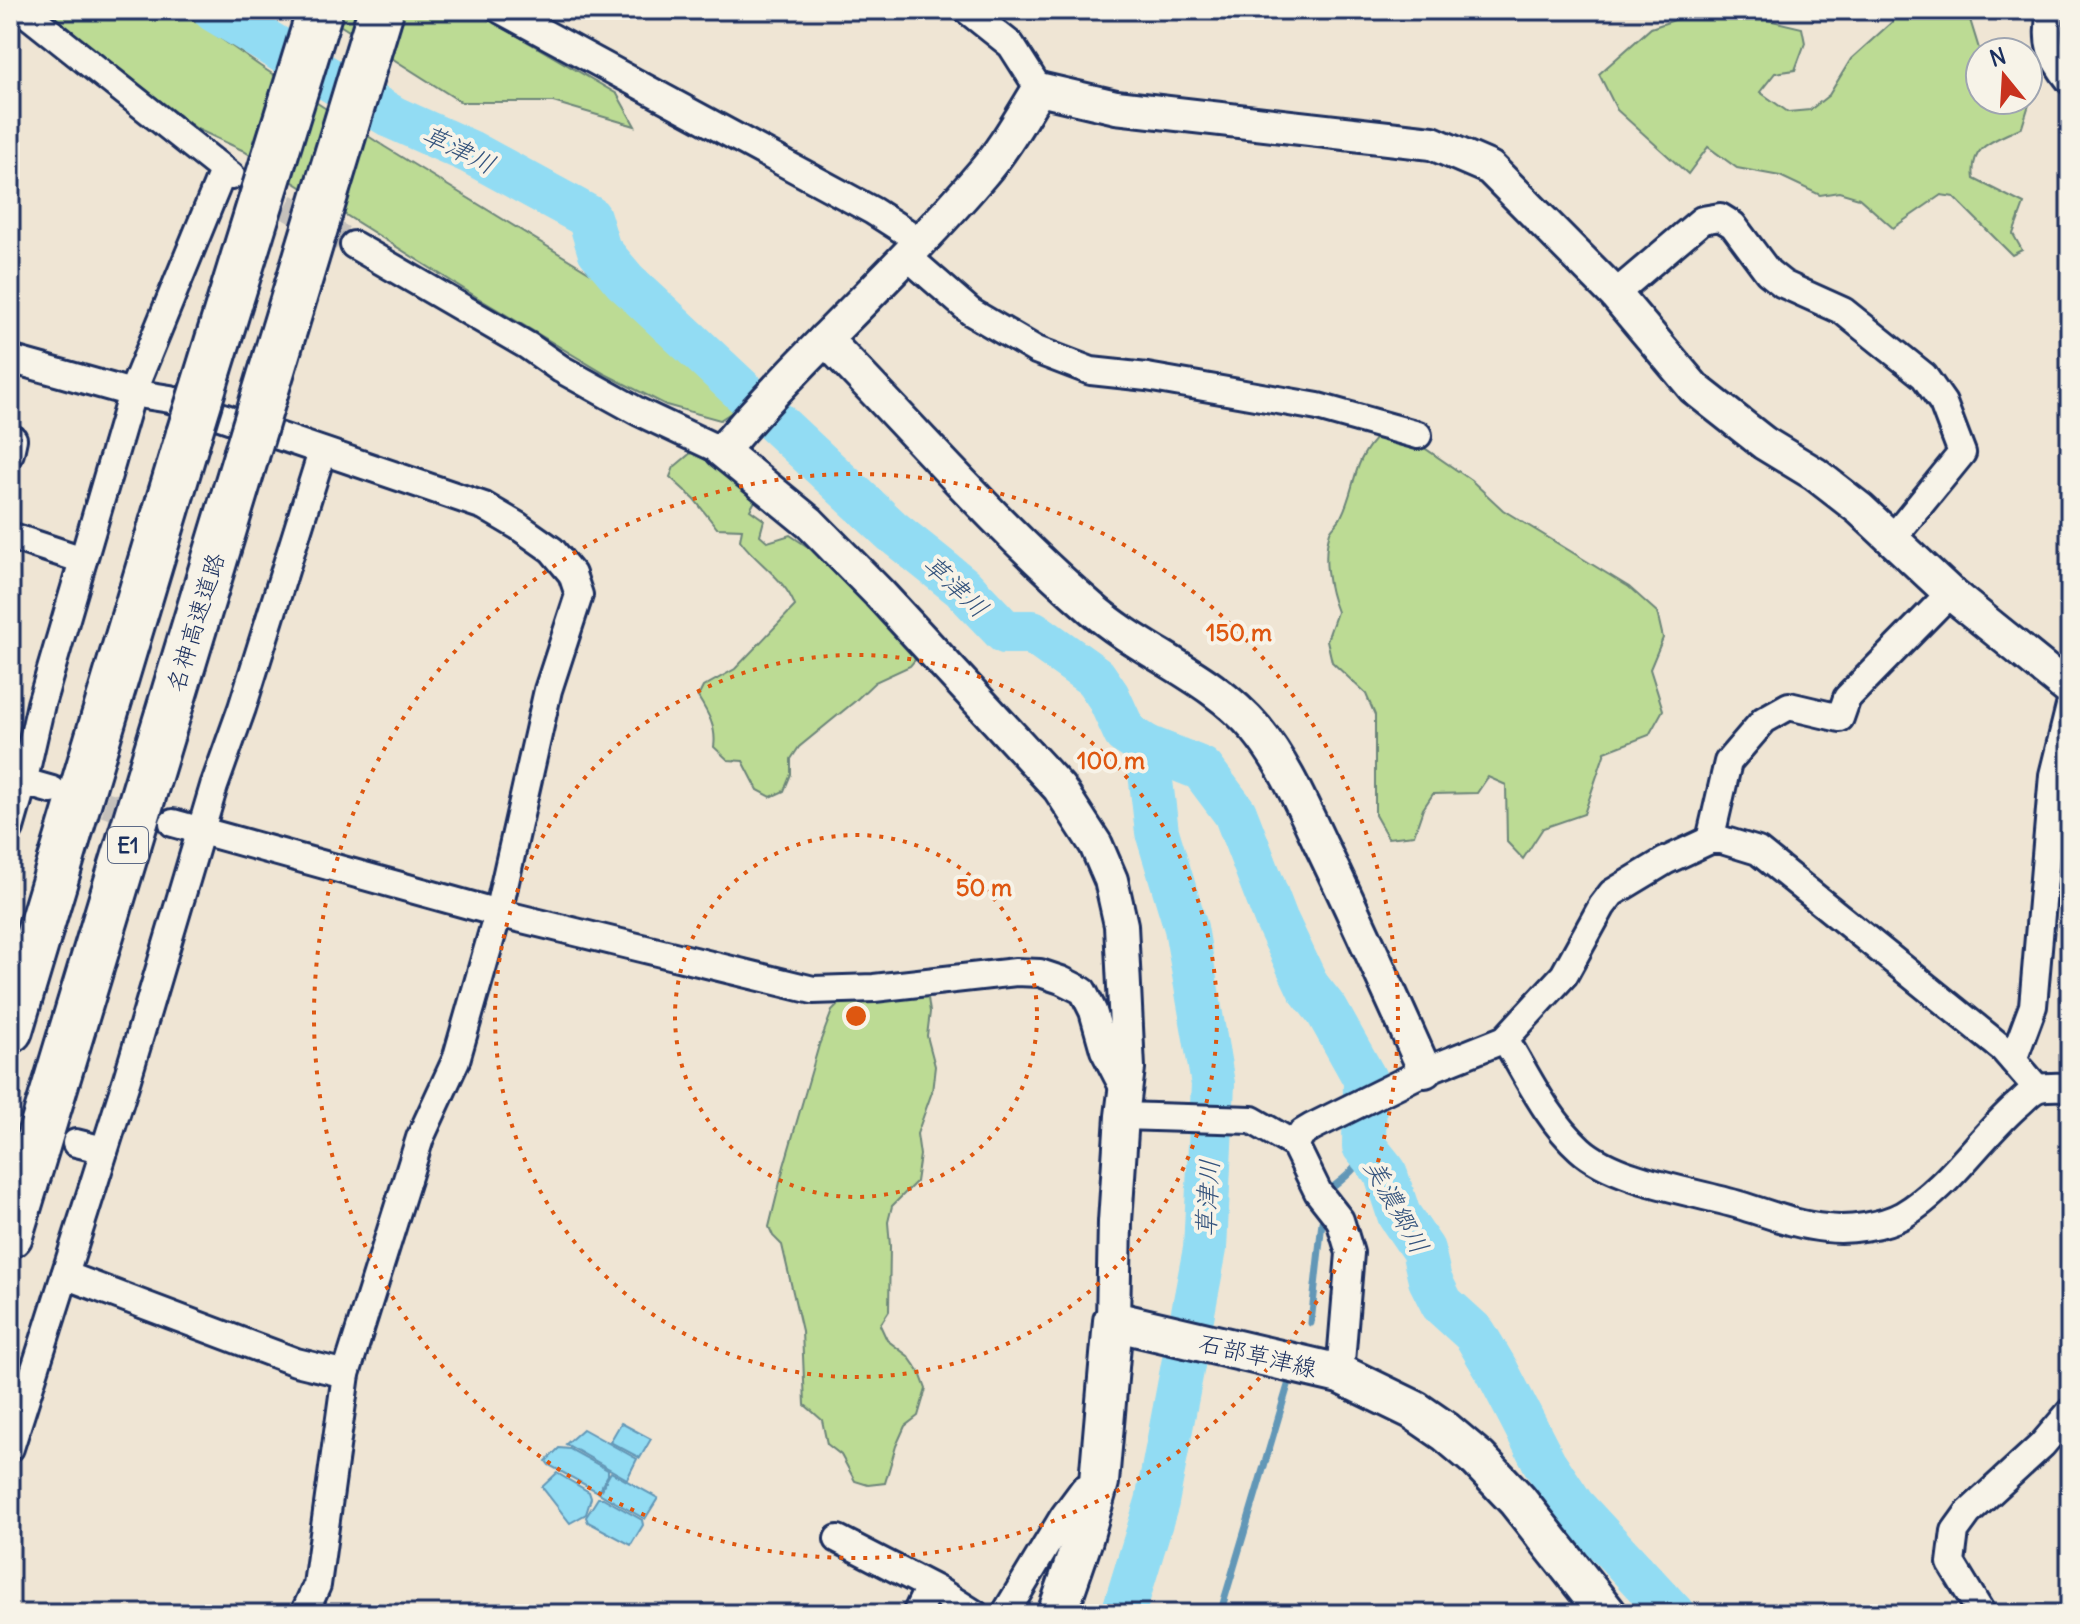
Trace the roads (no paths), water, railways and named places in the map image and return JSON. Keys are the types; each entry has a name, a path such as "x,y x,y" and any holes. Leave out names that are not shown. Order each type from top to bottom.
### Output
{"highway":[{"name":"E1","path":"10,1030 320,10"},
{"name":"名神高速道路","path":"10,1235 381,10"}],"main road":[{"name":"石部草津線","path":"1113,1321 1340,1374 1414,1410 1478,1459 1517,1500 1607,1614"},
{"path":"1057,1614 1099,1482 1113,1321"}],"street":[{"path":"10,828 17,780 132,393 227,173 22,10"},
{"path":"501,10 873,211 907,256 971,312 1036,350 1091,371 1147,377 1318,407 1418,435"},
{"path":"967,10 1011,45 1039,89 1116,107 1432,143 1490,168 1615,294 1694,388 1754,435 1815,474 1860,509 1950,593 2070,690"},
{"path":"2051,10 2049,48 2054,61 2070,81"},
{"path":"732,440 983,173 1039,89"},
{"path":"1615,294 1702,220 1720,217 1733,225 1768,272 1783,284 1843,311 1924,376 1943,403 1962,453 1892,539"},
{"path":"354,245 639,412 732,440 1059,788 1096,845 1111,880 1121,925 1128,1068 1123,1104 1113,1321"},
{"path":"829,337 985,505 1093,610 1189,671 1236,707 1256,729 1276,755 1350,905 1412,1077"},
{"path":"10,359 132,393 170,399 484,506 552,550 572,574 579,595 548,690 498,913 456,1060 420,1138 346,1374 317,1585 304,1614"},
{"path":"10,438 13,439 10,453"},
{"path":"10,1448 214,786 242,708 322,452"},
{"path":"10,536 83,560"},
{"path":"1710,840 1728,762 1764,720 1789,706 1840,718 1847,698 1950,593"},
{"path":"2013,1060 2033,1006 2053,775 2070,706"},
{"path":"17,780 52,790"},
{"path":"173,823 498,913 813,990 874,988 1016,972 1040,973 1083,991 1093,1011 1123,1104 1158,1119 1252,1120 1304,1136 1412,1077 1505,1039 1564,975 1612,893 1665,861 1710,840 1722,840 1758,851 2003,1049 2037,1088"},
{"path":"1505,1039 1555,1121 1582,1151 1614,1169 1652,1182 1742,1206 1788,1223 1830,1229 1865,1226 1899,1217 1923,1201 1955,1171 1990,1129 2037,1088 2070,1087"},
{"path":"1304,1136 1318,1192 1340,1220 1350,1253 1340,1374"},
{"path":"76,1143 104,1150"},
{"path":"65,1275 296,1362 346,1374"},
{"path":"1982,1614 1951,1563 1955,1531 1968,1513 2042,1445 2070,1412"},
{"path":"1005,1614 1064,1516 1084,1489 1099,1482"},
{"path":"838,1539 975,1614"},
{"path":"916,1614 929,1587"}],"water":[{"path":"621,1423 651,1439 640,1458 610,1442"},
{"path":"583,1429 637,1459 627,1479 566,1444"},
{"path":"559,1448 570,1449 608,1470 598,1492 549,1465 546,1461"},
{"path":"611,1472 658,1498 645,1519 599,1493"},
{"path":"557,1473 589,1492 591,1498 586,1514 570,1523 542,1487"},
{"path":"598,1498 642,1520 643,1525 631,1545 588,1522 586,1517"}],"waterway":[{"name":"草津川","path":"214,10 394,118 470,152 589,217 599,250 625,281 892,531 962,587 1005,632 1032,632 1095,677 1108,696 1125,733 1147,747 1202,769 1235,813 1276,919 1308,987 1327,1011 1365,1079 1364,1146 1385,1172 1399,1215 1423,1250 1430,1280 1442,1304 1475,1334 1545,1464 1573,1506 1673,1614"},
{"name":"草津川","path":"1123,1614 1157,1502 1205,1249 1213,1084 1186,928 1157,832 1147,747"},
{"name":"美濃郷川","path":"1332,1188 1356,1165 1364,1146"},
{"path":"1311,1323 1322,1222"},
{"path":"1220,1614 1289,1382"}],"tunnel":[{"path":"252,187 354,245"},
{"path":"67,794 173,823"},
{"path":"10,1123 76,1143"}]}
